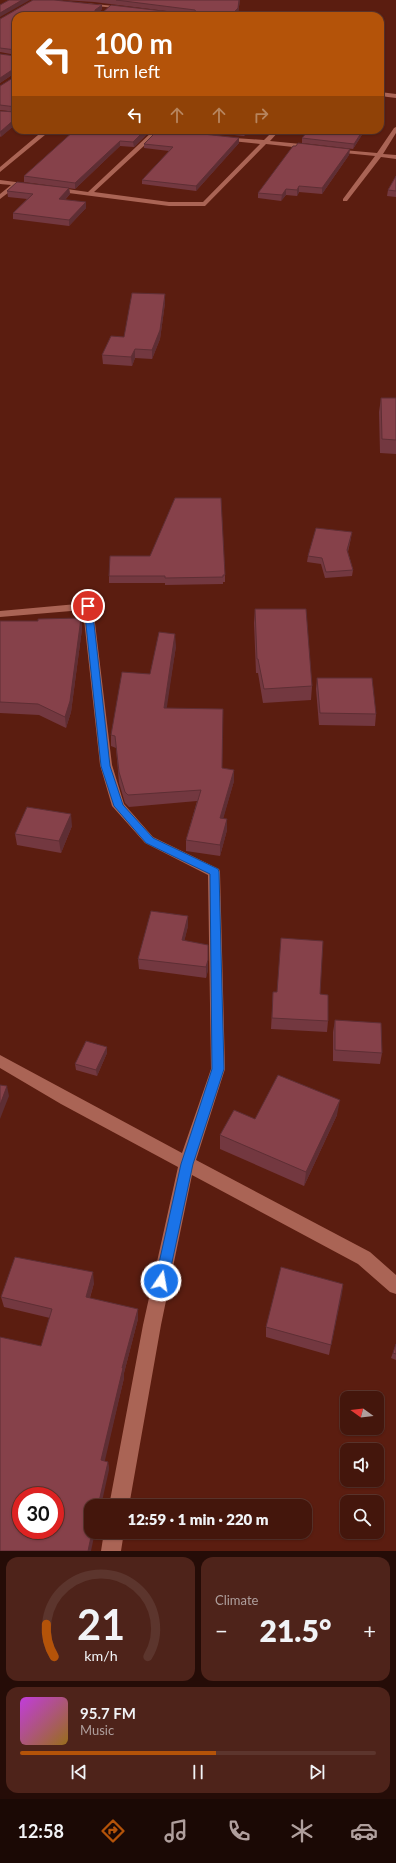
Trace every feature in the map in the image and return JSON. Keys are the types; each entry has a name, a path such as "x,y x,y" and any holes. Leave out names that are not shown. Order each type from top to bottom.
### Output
{"street":[{"path":"80,3 110,8 134,9"},
{"path":"104,12 110,8"},
{"path":"384,94 396,96"},
{"path":"346,200 396,129"},
{"path":"0,170 43,134"},
{"path":"89,194 153,134"},
{"path":"45,188 169,204 205,204 272,134"},
{"path":"219,137 318,148"},
{"path":"326,149 396,157"},
{"path":"0,182 38,187"},
{"path":"0,197 16,184"},
{"path":"0,614 88,606 106,766 118,806 150,840 214,872 218,1069 187,1164 152,1325 120,1499"},
{"path":"0,1061 187,1164 364,1258 396,1286"},
{"path":"111,1551 113,1539"}],"building":[{"path":"9,0 22,0 0,13 0,5"},
{"path":"33,0 54,0 102,5 95,10 95,12 12,12"},
{"path":"116,0 239,0 238,8 234,12 196,12 195,10"},
{"path":"111,5 171,12 103,12"},
{"path":"12,12 12,50 0,48 0,19"},
{"path":"0,54 12,56 12,70 0,78"},
{"path":"12,78 12,106 0,105 0,86"},
{"path":"0,111 12,112 12,122 0,132"},
{"path":"71,134 141,134 133,142 120,141 75,183 24,176"},
{"path":"154,134 203,134 239,138 196,186 142,180 173,147 144,144"},
{"path":"306,134 360,134 354,144 302,138"},
{"path":"298,143 350,149 322,188 299,186 297,190 286,189 282,195 258,193 293,146 296,146"},
{"path":"396,176 396,191 388,190"},
{"path":"17,182 69,188 59,199 86,202 69,220 13,213 33,194 7,191"},
{"path":"132,293 165,294 160,330 152,350 135,349 131,357 102,355 111,336 124,337"},
{"path":"381,398 396,398 396,440 382,439"},
{"path":"175,498 221,498 225,575 223,575 223,577 165,578 165,576 109,576 110,556 150,556"},
{"path":"316,528 352,532 347,550 353,570 326,572 322,558 308,556"},
{"path":"255,609 306,609 312,686 264,689 257,659"},
{"path":"81,618 70,701 65,717 38,704 0,702 0,621 38,621 38,619"},
{"path":"159,632 175,634 164,708 223,709 222,768 234,770 220,818 227,819 220,845 186,840 201,790 128,795 125,792 119,772 115,736 111,735 122,672 150,674"},
{"path":"317,678 372,678 376,714 320,713"},
{"path":"27,807 71,814 59,841 15,834"},
{"path":"151,911 188,916 182,940 208,945 208,960 206,967 138,959"},
{"path":"281,938 323,941 320,994 328,995 328,1021 272,1018 273,992 277,992"},
{"path":"335,1020 381,1023 382,1053 335,1050"},
{"path":"86,1041 107,1047 96,1070 75,1064"},
{"path":"278,1075 340,1100 306,1172 220,1135 234,1110 255,1119"},
{"path":"0,1085 7,1086 0,1105"},
{"path":"15,1257 93,1272 86,1297 138,1309 122,1368 101,1460 108,1462 100,1499 84,1499 84,1539 91,1539 88,1551 0,1551 0,1337 41,1346 52,1309 1,1297"},
{"path":"281,1267 343,1284 331,1345 266,1327"},
{"path":"396,1344 396,1354 393,1353"}],"route":[{"path":"88,606 106,766 118,806 150,840 214,872 218,1069 187,1164 161,1281"}]}
